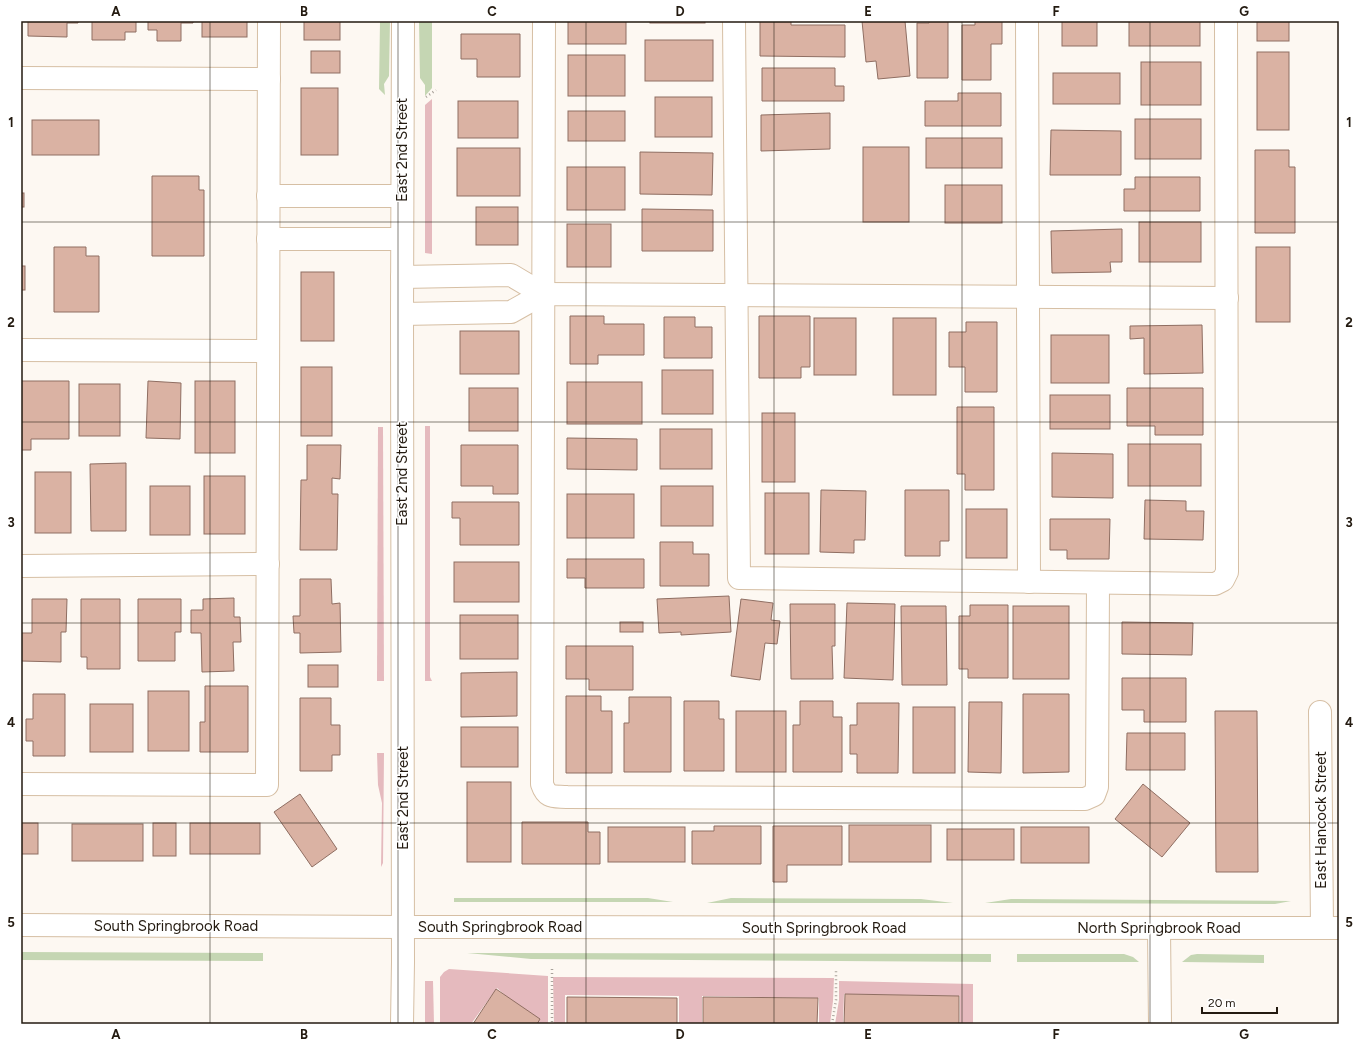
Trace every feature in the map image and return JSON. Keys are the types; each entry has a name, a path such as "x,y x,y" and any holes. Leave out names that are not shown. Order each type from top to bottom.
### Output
{"main road":[{"path":"21,784 267,785 269,21"},
{"name":"East 2nd Street","path":"402,1024 404,927 402,314 403,21"},
{"path":"544,21 542,784 545,792 551,796 1090,797 1094,795 1097,786 1098,583"},
{"path":"734,21 739,578 1215,584 1223,580 1227,572 1226,21"},
{"path":"1027,21 1029,582"},
{"path":"21,78 269,79"},
{"path":"268,196 402,196"},
{"path":"268,239 402,239"},
{"path":"402,276 511,275 543,294"},
{"path":"402,314 511,312 543,294 1227,298"},
{"path":"21,350 268,351"},
{"path":"21,566 268,564"},
{"name":"East Hancock Street","path":"1320,712 1330,928"},
{"name":"South Springbrook Road","path":"21,925 980,928"},
{"name":"North Springbrook Road","path":"980,928 1330,928"},
{"path":"1159,928 1160,1024"}],"path":[{"path":"552,969 552,1024"},
{"path":"832,1024 836,1000 836,969"}],"shaded area":[{"path":"380,21 390,21 389,76 384,84 385,95 379,89"},
{"path":"419,21 432,21 432,88 425,96 425,85 420,78"},
{"path":"432,99 432,254 425,253 425,105"},
{"path":"425,426 430,426 430,677 432,681 425,681"},
{"path":"378,427 383,427 384,681 377,681"},
{"path":"377,753 384,753 383,863 381,867 382,803 378,785"},
{"path":"454,898 648,898 673,902 454,902"},
{"path":"731,898 921,899 953,903 707,903"},
{"path":"1011,899 1291,901 1275,904 985,903"},
{"path":"21,952 263,953 263,961 21,960"},
{"path":"467,953 991,954 991,962 531,959"},
{"path":"1017,954 1124,954 1133,957 1139,962 1017,962"},
{"path":"1191,955 1264,955 1264,963 1182,962"},
{"path":"449,969 548,976 548,1024 537,1024 497,988 471,1024 440,1024 440,977"},
{"path":"553,977 834,978 833,1001 830,1024 819,1024 819,998 702,996 702,1024 679,1024 679,996 565,995 565,1024 554,1024"},
{"path":"425,981 433,981 434,1024 425,1024"},
{"path":"839,981 973,984 973,1024 960,1024 960,996 844,994 843,1024 835,1024 839,1000"}],"building":[{"path":"28,21 78,21 78,23 67,23 67,37 28,36"},
{"path":"92,21 136,21 136,32 125,32 125,40 92,40"},
{"path":"148,21 193,21 193,23 181,23 181,41 157,41 157,30 148,30"},
{"path":"202,21 247,21 247,37 202,37"},
{"path":"304,21 340,21 340,40 304,40"},
{"path":"568,21 626,21 626,44 568,44"},
{"path":"650,21 705,21 705,23 650,23"},
{"path":"760,21 791,21 791,25 845,25 845,57 760,56"},
{"path":"862,21 905,21 910,76 878,79 876,61 866,62"},
{"path":"929,21 948,21 948,78 917,78 917,23 929,23"},
{"path":"975,21 1002,21 1002,44 991,44 991,80 962,80 962,25 975,25"},
{"path":"1062,21 1097,21 1097,46 1062,46"},
{"path":"1129,21 1200,21 1200,46 1129,46"},
{"path":"1257,21 1289,21 1289,41 1257,41"},
{"path":"461,34 520,34 520,77 477,77 477,59 461,59"},
{"path":"645,40 713,40 713,81 645,81"},
{"path":"311,51 340,51 340,73 311,73"},
{"path":"1257,52 1289,52 1289,130 1257,130"},
{"path":"568,55 625,55 625,96 568,96"},
{"path":"1141,62 1201,62 1201,105 1141,105"},
{"path":"762,68 835,68 835,86 844,86 844,101 762,101"},
{"path":"1053,73 1120,73 1120,104 1053,104"},
{"path":"301,88 338,88 338,155 301,155"},
{"path":"958,93 1001,93 1001,126 925,126 925,101 958,101"},
{"path":"655,97 712,97 712,137 655,137"},
{"path":"458,101 518,101 518,138 458,138"},
{"path":"568,111 625,111 625,141 568,141"},
{"path":"830,113 830,149 761,151 761,115"},
{"path":"1135,119 1201,119 1201,159 1135,159"},
{"path":"32,120 99,120 99,155 32,155"},
{"path":"1051,130 1121,131 1121,175 1050,175"},
{"path":"926,138 1002,138 1002,168 926,168"},
{"path":"863,147 909,147 909,222 863,222"},
{"path":"457,148 520,148 520,196 457,196"},
{"path":"1255,150 1289,150 1289,167 1295,167 1295,233 1255,233"},
{"path":"640,152 713,153 712,195 640,194"},
{"path":"567,167 625,167 625,210 567,210"},
{"path":"152,176 199,176 199,190 204,190 204,256 152,256"},
{"path":"1135,177 1200,177 1200,211 1124,211 1124,189 1135,189"},
{"path":"945,185 1002,185 1002,223 945,223"},
{"path":"21,193 24,193 24,207 21,207"},
{"path":"476,207 518,207 518,245 476,245"},
{"path":"642,209 713,210 713,251 642,251"},
{"path":"1139,222 1201,222 1201,262 1139,262"},
{"path":"567,224 611,224 611,267 567,267"},
{"path":"1122,229 1122,262 1110,262 1111,272 1052,273 1051,231"},
{"path":"54,247 86,247 86,256 99,256 99,312 54,312"},
{"path":"1256,247 1290,247 1290,322 1256,322"},
{"path":"21,266 25,266 25,290 21,290"},
{"path":"301,272 334,272 334,341 301,341"},
{"path":"570,316 604,316 604,324 644,324 644,355 598,355 598,364 570,364"},
{"path":"759,316 810,316 810,367 801,367 801,378 759,378"},
{"path":"664,317 695,317 695,327 712,327 712,358 664,358"},
{"path":"814,318 856,318 856,375 814,375"},
{"path":"893,318 936,318 936,395 893,395"},
{"path":"966,322 997,322 997,392 965,392 965,367 949,367 949,332 966,332"},
{"path":"1202,325 1203,373 1144,374 1144,338 1130,339 1130,326"},
{"path":"460,331 519,331 519,374 460,374"},
{"path":"1051,335 1109,335 1109,383 1051,383"},
{"path":"301,367 332,367 332,436 301,436"},
{"path":"662,370 713,370 713,414 662,414"},
{"path":"21,381 69,381 69,439 31,439 31,450 21,450"},
{"path":"148,381 181,383 180,439 146,438"},
{"path":"195,381 235,381 235,453 195,453"},
{"path":"567,382 642,382 642,424 567,424"},
{"path":"79,384 120,384 120,436 79,436"},
{"path":"469,388 518,388 518,431 469,431"},
{"path":"1127,388 1203,388 1203,435 1155,435 1155,426 1127,426"},
{"path":"1050,395 1110,395 1110,429 1050,429"},
{"path":"957,407 994,407 994,490 965,490 965,474 957,474"},
{"path":"762,413 795,413 795,482 762,482"},
{"path":"660,429 712,429 712,469 660,469"},
{"path":"567,438 637,439 637,470 567,469"},
{"path":"1128,444 1201,444 1201,486 1128,486"},
{"path":"307,445 341,445 340,479 332,478 332,494 338,494 337,550 300,550 301,480 307,480"},
{"path":"461,445 518,445 518,494 493,494 493,486 461,486"},
{"path":"1052,453 1113,454 1113,498 1052,497"},
{"path":"126,463 126,531 91,531 90,464"},
{"path":"35,472 71,472 71,533 35,533"},
{"path":"204,476 245,476 245,534 204,534"},
{"path":"150,486 190,486 190,535 150,535"},
{"path":"661,486 713,486 713,526 661,526"},
{"path":"821,490 866,491 865,540 854,540 854,553 820,552"},
{"path":"905,490 949,490 949,541 940,541 940,556 905,556"},
{"path":"765,493 809,493 809,554 765,554"},
{"path":"567,494 634,494 634,538 567,538"},
{"path":"1145,500 1186,501 1186,511 1204,511 1203,540 1144,539"},
{"path":"452,502 519,502 519,545 460,545 460,518 452,518"},
{"path":"966,509 1007,509 1007,558 966,558"},
{"path":"1050,519 1110,519 1109,559 1067,559 1067,550 1050,550"},
{"path":"660,542 693,542 693,554 709,554 709,586 660,586"},
{"path":"567,559 644,559 644,588 585,588 585,578 567,578"},
{"path":"454,562 519,562 519,602 454,602"},
{"path":"300,579 331,579 332,604 340,603 341,652 300,653 300,633 294,633 293,616 300,616"},
{"path":"729,596 731,632 681,635 681,632 659,633 657,599"},
{"path":"234,598 234,617 240,617 241,642 233,642 234,671 202,672 201,633 191,633 191,610 203,610 203,599"},
{"path":"32,599 67,599 66,632 61,632 61,662 21,661 21,633 32,633"},
{"path":"81,599 120,599 120,669 87,669 87,657 81,657"},
{"path":"138,599 181,599 181,632 175,632 175,661 138,661"},
{"path":"741,599 773,603 771,620 780,621 777,644 765,643 760,680 731,676"},
{"path":"847,603 895,604 893,680 844,678"},
{"path":"790,604 835,604 835,646 832,646 833,679 791,679"},
{"path":"970,605 1008,605 1008,678 968,678 968,669 959,669 959,616 970,616"},
{"path":"901,606 946,606 947,685 902,685"},
{"path":"1013,606 1069,606 1069,679 1013,679"},
{"path":"460,615 518,615 518,659 460,659"},
{"path":"620,622 643,622 643,632 620,632"},
{"path":"1122,622 1193,623 1192,655 1122,654"},
{"path":"566,646 633,646 633,690 589,690 589,679 566,679"},
{"path":"308,665 338,665 338,687 308,687"},
{"path":"517,672 517,716 461,717 461,673"},
{"path":"1122,678 1186,678 1186,722 1144,722 1144,710 1122,710"},
{"path":"205,686 248,686 248,752 200,752 200,722 205,722"},
{"path":"148,691 189,691 189,751 148,751"},
{"path":"33,694 65,694 65,756 33,756 33,741 26,741 26,719 33,719"},
{"path":"1023,694 1069,694 1069,772 1023,773"},
{"path":"566,696 601,696 601,711 612,711 612,773 566,773"},
{"path":"629,697 671,697 671,772 624,772 624,723 629,723"},
{"path":"300,698 331,698 331,725 340,725 340,755 332,755 332,771 300,771"},
{"path":"684,701 719,701 719,719 724,719 724,771 684,771"},
{"path":"800,701 833,701 833,717 842,717 842,772 793,772 793,725 800,725"},
{"path":"969,702 1002,702 1001,773 968,772"},
{"path":"857,703 899,703 898,773 857,773 857,754 850,754 850,725 857,725"},
{"path":"90,704 133,704 133,752 90,752"},
{"path":"913,707 955,707 955,773 913,773"},
{"path":"736,711 786,711 786,772 736,772"},
{"path":"1215,711 1257,711 1258,872 1216,872"},
{"path":"461,727 518,727 518,767 461,767"},
{"path":"1127,733 1185,733 1185,770 1126,770"},
{"path":"467,782 511,782 511,862 467,862"},
{"path":"1143,784 1190,823 1162,857 1115,819"},
{"path":"300,794 337,849 312,867 274,812"},
{"path":"522,822 588,822 588,832 600,832 600,864 522,864"},
{"path":"21,823 38,823 38,854 21,854"},
{"path":"153,823 176,823 176,856 153,856"},
{"path":"190,823 260,823 260,854 190,854"},
{"path":"72,824 143,824 143,861 72,861"},
{"path":"849,825 931,825 931,862 849,862"},
{"path":"714,826 761,826 761,864 692,864 692,831 714,831"},
{"path":"773,826 842,826 842,865 787,865 787,882 773,882"},
{"path":"608,827 685,827 685,862 608,862"},
{"path":"1021,827 1089,827 1089,863 1021,863"},
{"path":"947,829 1014,829 1014,860 947,860"},
{"path":"496,989 540,1019 537,1024 473,1024"},
{"path":"845,994 959,996 959,1024 844,1024"},
{"path":"567,997 677,998 677,1024 567,1024"},
{"path":"703,997 818,998 817,1024 703,1024"}]}
